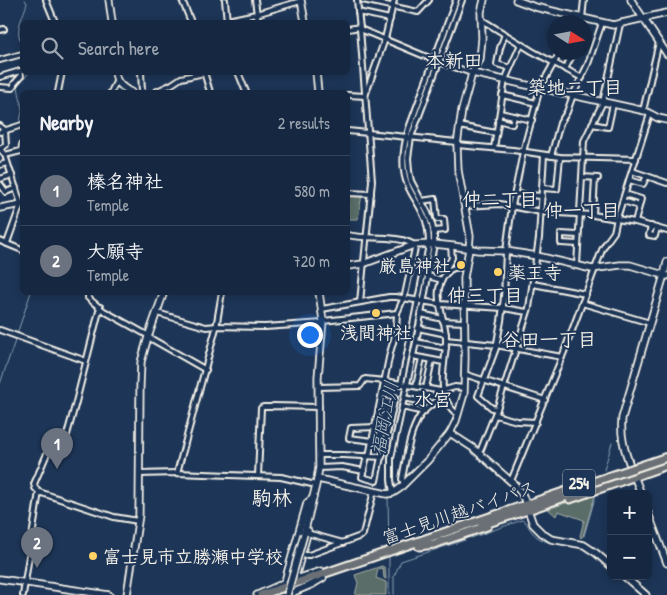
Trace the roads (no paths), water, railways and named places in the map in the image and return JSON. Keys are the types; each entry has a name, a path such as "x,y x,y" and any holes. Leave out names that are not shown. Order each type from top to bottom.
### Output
{"highway":[{"name":"254","path":"496,518 498,512 527,506 630,466 667,455"},
{"name":"富士見川越バイパス","path":"527,506 548,503 667,455"},
{"name":"254","path":"548,503 557,503 667,463"},
{"name":"富士見川越バイパス","path":"527,506 587,486 667,463"},
{"name":"富士見川越バイパス","path":"259,595 366,559 419,546 496,518"},
{"name":"富士見川越バイパス","path":"274,595 390,553 496,518"}],"street":[{"path":"46,0 54,20"},
{"path":"109,0 112,20"},
{"path":"182,0 190,20"},
{"path":"225,0 227,20"},
{"path":"255,0 258,20"},
{"path":"231,20 301,0 305,20"},
{"path":"357,0 372,170 360,302"},
{"path":"363,0 418,12 429,0"},
{"path":"365,96 385,39 394,0"},
{"path":"390,493 391,458 432,244 424,215 408,187 404,172 403,154 456,0"},
{"path":"436,61 462,0"},
{"path":"139,474 177,473 281,477 390,493 404,484 428,460 450,433 456,423 464,388 464,278 470,236 458,170 457,144 462,110 472,73 480,60 482,46 481,12 484,0"},
{"path":"516,0 565,15"},
{"path":"535,7 538,0"},
{"path":"581,15 584,0"},
{"path":"631,0 667,54"},
{"path":"358,12 390,19"},
{"path":"592,21 613,25 667,13"},
{"path":"482,20 582,78"},
{"path":"551,156 559,127 567,112 572,95 582,78 602,23"},
{"path":"576,266 584,141 602,102 620,24"},
{"path":"350,29 360,28 436,61 472,73 614,104 643,111 667,120"},
{"path":"505,34 497,64 510,68"},
{"path":"643,111 659,42"},
{"path":"494,148 505,80 521,44"},
{"path":"0,60 20,55"},
{"path":"497,409 492,408 478,396 496,345 503,308 506,251 512,206 523,152 540,88 556,60"},
{"path":"565,69 570,60"},
{"path":"0,76 20,71"},
{"path":"0,87 12,88 21,75"},
{"path":"58,90 61,75"},
{"path":"116,75 121,86 128,90"},
{"path":"141,75 142,90"},
{"path":"159,90 181,78 195,75"},
{"path":"205,75 209,90"},
{"path":"239,75 245,90"},
{"path":"317,75 320,90"},
{"path":"112,90 117,80"},
{"path":"350,95 365,96"},
{"path":"502,95 536,103"},
{"path":"592,124 608,127 614,104"},
{"path":"500,113 532,120"},
{"path":"511,480 562,357 594,269 606,243 614,232 650,114"},
{"path":"498,120 512,124 514,116"},
{"path":"0,126 6,145 0,149 5,155 20,199"},
{"path":"2,131 20,126"},
{"path":"459,126 496,133"},
{"path":"350,130 560,157 636,159"},
{"path":"404,384 416,342 421,314 421,300 428,276 433,232 428,213 413,187 408,158 409,137"},
{"path":"5,155 20,151"},
{"path":"479,452 495,415 528,312 539,238 544,155"},
{"path":"542,188 557,189 560,157"},
{"path":"0,165 7,163"},
{"path":"632,171 667,183"},
{"path":"0,179 12,175"},
{"path":"629,180 644,184 646,176"},
{"path":"582,177 596,178 594,215"},
{"path":"0,184 6,192 16,188"},
{"path":"350,194 370,194"},
{"path":"515,194 542,196"},
{"path":"625,194 641,199 634,222"},
{"path":"421,201 435,199 437,218 444,219 445,230 433,232"},
{"path":"622,201 639,206"},
{"path":"0,208 20,204"},
{"path":"465,206 500,204 541,212 580,213 617,218 667,231"},
{"path":"7,244 20,209"},
{"path":"651,226 649,235 655,236 657,228"},
{"path":"578,235 561,234 561,243 578,244"},
{"path":"350,236 390,239 414,245"},
{"path":"0,241 20,249"},
{"path":"350,266 363,264 414,245 432,244 506,251 594,269 630,265 666,276"},
{"path":"382,394 395,397 376,481 362,478 373,441 382,394 392,346 396,332 397,313 404,297 415,248 414,245"},
{"path":"449,270 446,268 452,258 450,246"},
{"path":"639,490 622,440 622,418 666,276 667,262"},
{"path":"458,415 444,396 443,390 446,334 438,291 442,280 449,270 456,267 465,268"},
{"path":"428,276 442,280"},
{"path":"532,284 586,294"},
{"path":"88,295 88,298 100,307 206,370"},
{"path":"127,595 138,521 140,372 142,356 163,295"},
{"path":"177,473 206,370 217,326 222,295"},
{"path":"320,295 323,322 318,387 319,468 296,577 299,578 346,563 366,559"},
{"path":"322,309 388,297 404,297 440,304 503,308 528,312"},
{"path":"582,303 650,323"},
{"path":"100,307 65,442 49,450 34,486 39,492 114,517 138,521"},
{"path":"157,313 202,326 265,327 397,313"},
{"path":"421,314 443,320 464,322"},
{"path":"418,328 446,334"},
{"path":"0,330 86,361"},
{"path":"446,340 496,345 562,357"},
{"path":"416,342 446,348"},
{"path":"412,356 444,362"},
{"path":"416,386 422,358"},
{"path":"426,388 432,360"},
{"path":"464,374 545,400"},
{"path":"318,387 360,386 365,379 443,390 455,387 464,388"},
{"path":"404,484 402,479 408,446 416,424 424,412 444,396"},
{"path":"404,398 433,404"},
{"path":"258,476 261,408 263,406 274,406 319,408"},
{"path":"402,407 424,412"},
{"path":"495,415 536,422"},
{"path":"373,441 349,438 351,428 376,427 388,430"},
{"path":"450,433 479,452 519,488 533,524 545,536 589,548 607,563"},
{"path":"320,455 381,457"},
{"path":"342,467 343,455"},
{"path":"319,468 342,467 364,471"},
{"path":"301,555 309,555 359,538 363,534 374,491"},
{"path":"23,595 39,492"},
{"path":"259,595 265,590 282,584 285,581 307,503 313,498"},
{"path":"652,521 664,546 667,563"},
{"path":"305,534 343,543"},
{"path":"286,595 305,534"},
{"path":"291,595 322,578"},
{"path":"0,579 108,595"},
{"path":"629,580 646,595"}],"waterway":[{"path":"21,20 27,3 25,0"},
{"path":"20,23 20,38"},
{"path":"20,98 18,86 27,75"},
{"path":"19,125 20,121"},
{"name":"福岡江川","path":"388,492 388,456 431,247"},
{"path":"17,334 30,295"},
{"path":"0,384 16,338"},
{"path":"604,470 612,443"},
{"path":"584,536 596,494"},
{"name":"福岡江川","path":"388,496 389,550"},
{"path":"471,538 522,520 539,538 548,542 566,545"},
{"path":"394,595 394,576 401,561 465,540"},
{"name":"福岡江川","path":"389,554 389,595"}],"place":[{"name":"厳島神社","path":"461,265"},
{"name":"薬王寺","path":"498,272"},
{"name":"浅間神社","path":"376,313"},
{"name":"榛名神社","path":"57,469"},
{"name":"富士見市立勝瀬中学校","path":"93,556"},
{"name":"大願寺","path":"37,568"}],"district":[{"name":"本新田","path":"454,60"},
{"name":"築地二丁目","path":"575,87"},
{"name":"仲二丁目","path":"500,199"},
{"name":"仲一丁目","path":"582,210"},
{"name":"仲三丁目","path":"485,295"},
{"name":"谷田一丁目","path":"549,339"},
{"name":"水宮","path":"433,399"},
{"name":"駒林","path":"272,497"}]}
